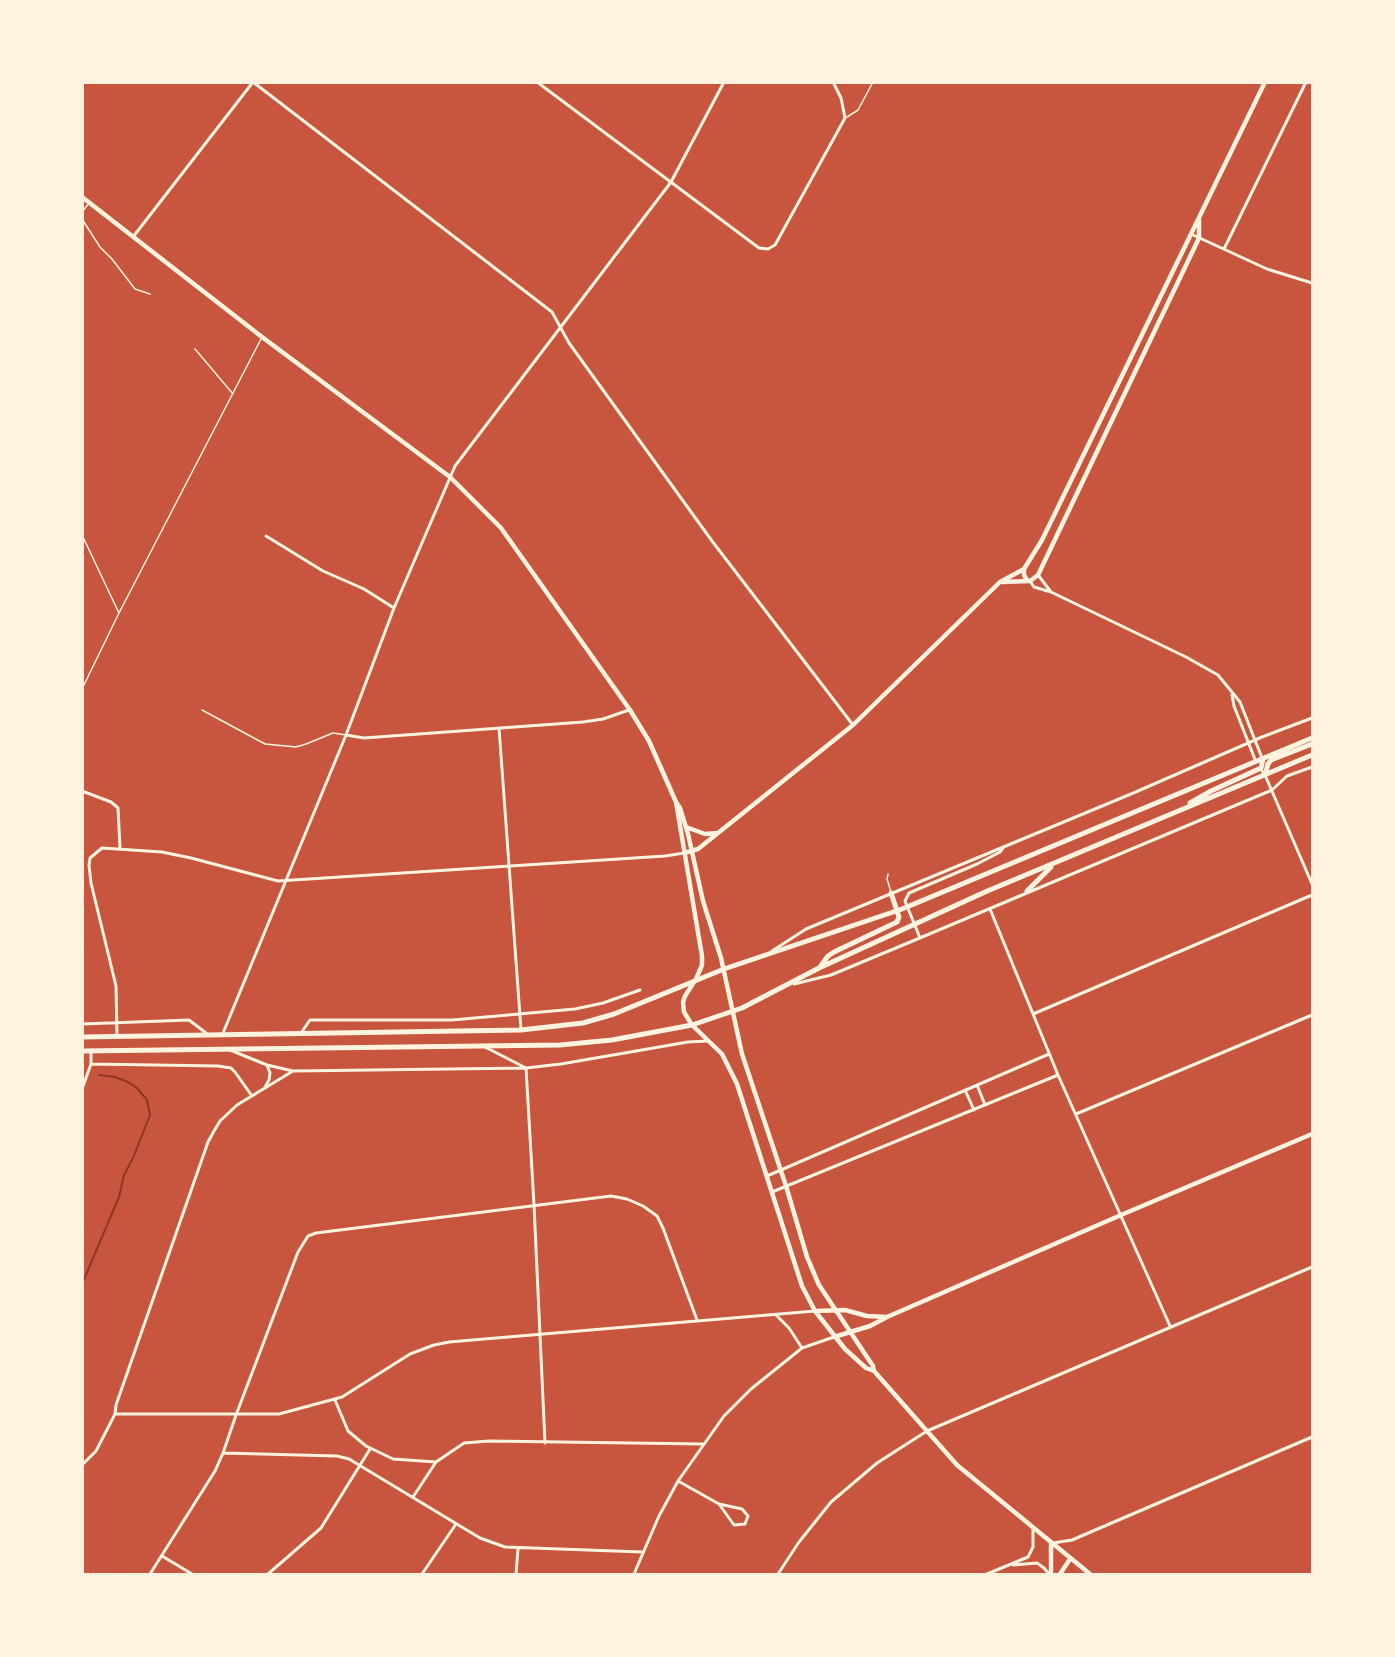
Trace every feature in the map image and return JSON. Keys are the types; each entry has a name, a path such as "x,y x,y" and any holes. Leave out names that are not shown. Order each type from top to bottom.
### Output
{"main road":[{"path":"82,1037 521,1030 563,1027 614,1014 724,969 908,907 1312,738"},
{"path":"1265,775 1271,760 1312,744"},
{"path":"82,1051 578,1044 692,1025 734,1012 819,968 914,924 1312,754"},
{"path":"1184,809 1202,795 1261,768 1263,759"},
{"path":"1027,891 1054,863"},
{"path":"819,968 834,952 899,920 891,893"}],"street":[{"path":"133,237 253,82 552,312 569,344 712,542 853,725"},
{"path":"537,82 759,248 768,249 775,245 845,118 841,98 833,82"},
{"path":"223,1034 346,735 394,608 461,456 671,182 724,82"},
{"path":"1265,82 1024,575 1034,587 1050,592 1218,675 1240,702 1263,759 1265,775"},
{"path":"1224,249 1306,82"},
{"path":"82,197 262,337 450,477 501,528 630,710 649,741 680,808 703,901 724,969 742,1054 807,1257 819,1285 873,1366 874,1371 927,1431 970,1477 1090,1575"},
{"path":"1000,582 1029,581 1038,575 1199,238 1199,220"},
{"path":"1191,234 1275,273 1312,283"},
{"path":"266,536 323,571 364,589 394,608"},
{"path":"117,1035 116,986 91,883 89,865 90,858 98,849 120,848 191,858 278,881 665,856 692,851 698,849 853,725 1000,582 1026,568 1035,567 1050,592"},
{"path":"1232,693 1234,706 1248,743 1272,790 1312,884"},
{"path":"346,735 364,738 582,722 603,719 630,710"},
{"path":"771,952 806,929 1312,718"},
{"path":"499,728 521,1030"},
{"path":"786,986 831,975 920,938 1027,891 1272,790 1287,776 1312,767"},
{"path":"82,791 111,802 119,813 120,848"},
{"path":"676,802 702,956 702,965 696,980 683,1002 684,1012 692,1025 722,1054 737,1084 802,1286 815,1311 834,1337 866,1368 874,1371"},
{"path":"686,827 705,834 718,833"},
{"path":"920,938 905,898 909,893 977,864 1000,852 1005,846"},
{"path":"1033,1014 1312,895"},
{"path":"989,909 1058,1075 1170,1326"},
{"path":"301,1033 310,1020 452,1020 575,1009 622,998 640,990"},
{"path":"1076,1114 1312,1015"},
{"path":"82,1024 189,1020 206,1034"},
{"path":"226,1048 267,1065 293,1071 526,1068 688,1042 708,1041"},
{"path":"481,1045 526,1068"},
{"path":"82,1089 91,1064 91,1051"},
{"path":"766,1176 1049,1054"},
{"path":"91,1064 231,1068 252,1096"},
{"path":"262,1090 269,1080 270,1073 267,1065"},
{"path":"526,1068 545,1443"},
{"path":"82,1465 96,1450 115,1414 116,1404 208,1142 220,1121 228,1113 293,1071"},
{"path":"772,1192 1058,1075"},
{"path":"977,1085 985,1105"},
{"path":"965,1090 974,1110"},
{"path":"634,1575 642,1552 678,1481 703,1444 724,1416 751,1389 802,1348 870,1326 886,1317 1312,1134"},
{"path":"150,1575 215,1471 223,1454 298,1252 308,1236 316,1233 611,1196 627,1199 657,1216 697,1320"},
{"path":"778,1575 799,1542 831,1502 877,1463 927,1431 1312,1267"},
{"path":"115,1414 279,1414 335,1400 410,1354 434,1345 540,1333 815,1311 845,1310 867,1316 886,1317"},
{"path":"776,1315 789,1328 802,1348"},
{"path":"335,1400 348,1431 370,1449 393,1459 436,1462"},
{"path":"1051,1544 1072,1540 1312,1437"},
{"path":"413,1497 436,1462 464,1443 703,1444"},
{"path":"268,1575 317,1533 370,1449"},
{"path":"223,1454 337,1456 360,1465 493,1544 518,1549 642,1552"},
{"path":"678,1481 719,1504 742,1509 746,1512 748,1520 742,1526 734,1525 719,1504"},
{"path":"422,1575 456,1523"},
{"path":"1013,1565 1028,1557 1031,1552 1034,1542 1033,1529"},
{"path":"1050,1575 1051,1544"},
{"path":"516,1575 518,1549"},
{"path":"162,1556 192,1575"},
{"path":"1060,1575 1070,1559"},
{"path":"987,1575 1013,1565 1037,1563 1050,1575"}],"lane":[{"path":"845,118 858,110 873,82"},
{"path":"82,212 90,203"},
{"path":"82,219 100,247 135,289 150,294"},
{"path":"82,689 262,337"},
{"path":"195,349 233,394"},
{"path":"82,535 120,613"},
{"path":"202,710 265,744 296,747 333,733 346,735"},
{"path":"888,874 886,879 891,893"}],"waterway":[{"path":"82,1284 119,1197 124,1175 150,1115 147,1100 137,1088 115,1077 99,1075"}]}
